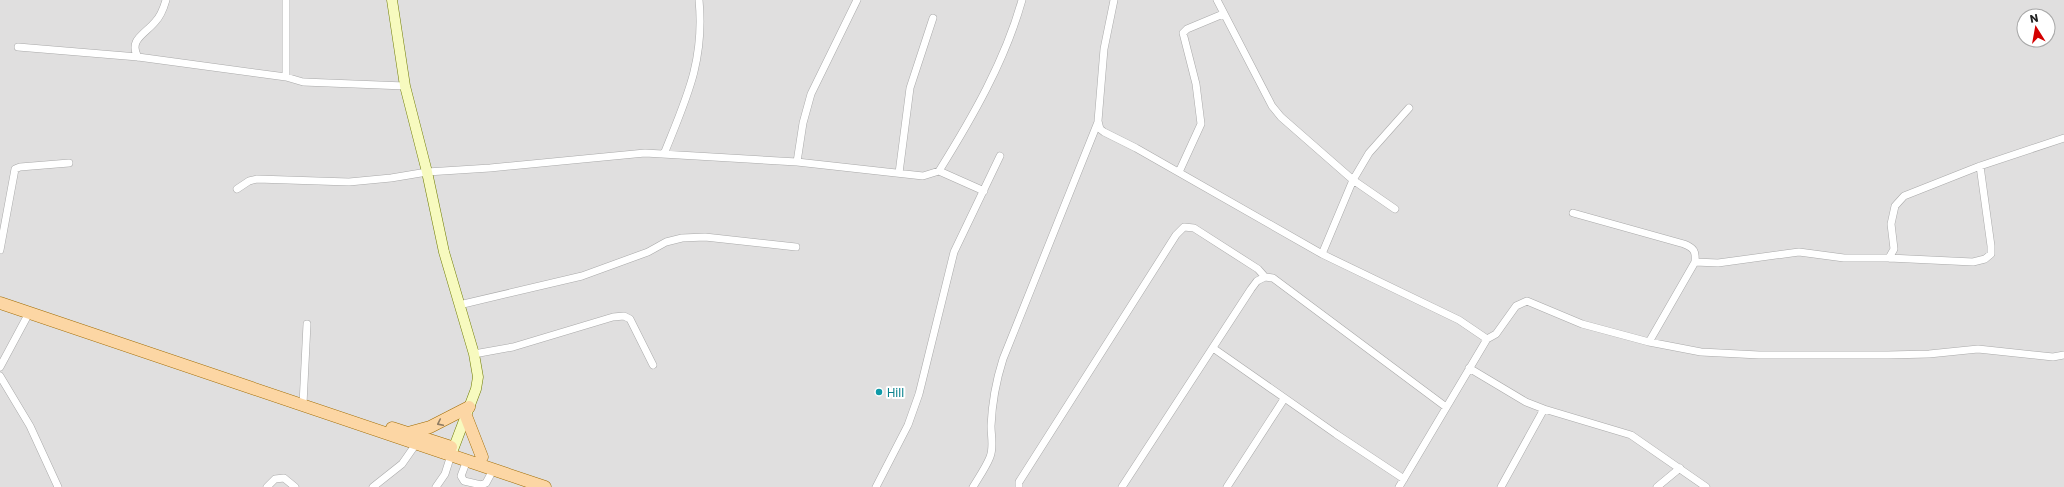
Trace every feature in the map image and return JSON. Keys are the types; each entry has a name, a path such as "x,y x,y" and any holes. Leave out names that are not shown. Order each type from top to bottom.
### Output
{"main road":[{"path":"392,0 405,86 427,172 444,252 474,354 478,377 476,389 453,451"},
{"path":"0,303 303,404 416,444 482,457 538,479 548,487"},
{"path":"408,433 430,427 468,412"},
{"path":"468,412 482,457"},
{"path":"340,417 354,417 408,433 453,451 466,460 545,487"}],"street":[{"path":"138,57 134,50 134,45 143,33 156,22 166,0"},
{"path":"286,0 286,77"},
{"path":"664,154 686,99 696,69 701,23 699,0"},
{"path":"797,162 803,123 811,94 857,0"},
{"path":"237,189 248,181 257,179 349,182 391,178 427,172 490,168 622,154 664,154 797,162 923,176 938,171 983,96 1016,23 1022,0"},
{"path":"1114,0 1104,49 1098,121 1098,125 1102,131 1179,172 1322,254 1459,320 1487,339"},
{"path":"1217,0 1272,106 1281,117 1353,180 1395,209"},
{"path":"1179,172 1201,124 1196,84 1184,33 1186,29 1223,14"},
{"path":"898,174 910,88 933,18"},
{"path":"18,47 138,57 286,77 303,82 405,86"},
{"path":"1322,254 1353,180 1369,153 1409,108"},
{"path":"973,487 990,457 992,449 991,428 993,399 1003,359 1098,121"},
{"path":"1889,258 1894,250 1891,224 1898,202 1914,191 1980,166 2064,138"},
{"path":"876,487 908,425 927,365 940,301 954,252 1000,156"},
{"path":"0,250 16,169 20,167 69,163"},
{"path":"1695,262 1718,263 1798,252 1844,258 1889,258 1973,262 1984,260 1991,254 1992,246 1980,166"},
{"path":"938,171 984,191"},
{"path":"1573,213 1684,244 1693,247 1696,252 1695,262 1649,342"},
{"path":"1019,487 1019,482 1176,235 1184,227 1194,228 1258,269 1265,278"},
{"path":"459,305 582,276 648,252 666,242 682,238 705,237 796,247"},
{"path":"1122,487 1250,289 1258,281 1265,278 1273,278 1301,297 1353,338 1446,407"},
{"path":"1399,487 1487,339 1496,334 1516,306 1527,302 1534,303 1582,324 1649,342 1701,352 1759,355 1929,354 1978,349 2053,357 2064,355"},
{"path":"0,367 30,313"},
{"path":"474,354 512,347 613,317 624,316 630,319 653,364"},
{"path":"303,404 307,324"},
{"path":"1213,348 1284,399 1404,479"},
{"path":"1469,368 1505,391 1544,409 1630,435 1706,487"},
{"path":"0,376 30,426 58,487"},
{"path":"1227,487 1284,399"},
{"path":"1501,487 1544,409"},
{"path":"373,487 402,464 416,444"},
{"path":"436,487 445,474 453,451"},
{"path":"466,460 461,476 464,481 481,485 486,483 493,470"},
{"path":"1657,487 1680,468"},
{"path":"267,487 275,479 284,478 295,487"}],"shaded area":[{"path":"0,0 2064,0 2064,487 0,487"}],"place":[{"name":"Hill","path":"879,392"}]}
